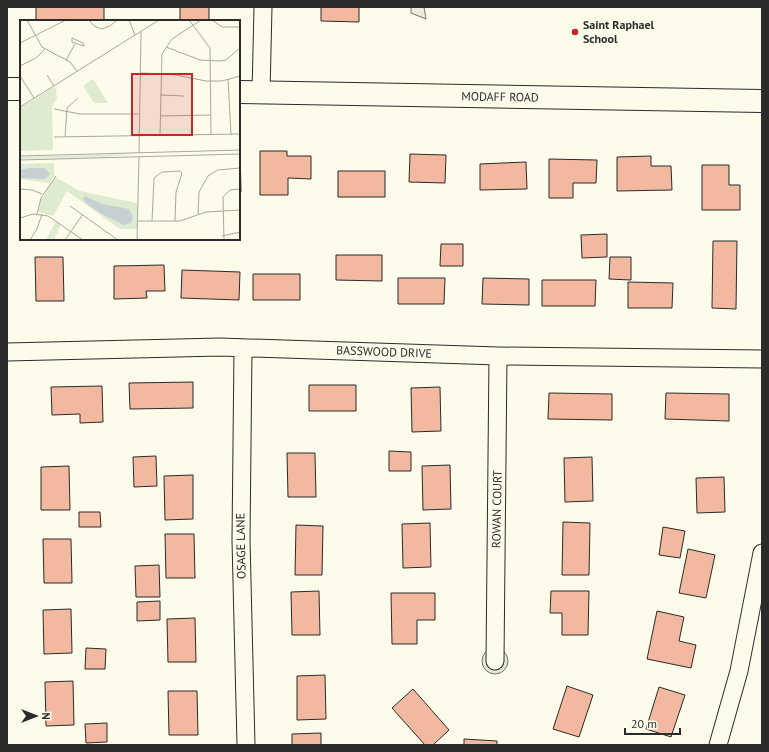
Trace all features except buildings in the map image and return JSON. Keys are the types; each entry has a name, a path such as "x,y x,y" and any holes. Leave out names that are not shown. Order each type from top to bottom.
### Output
{"street":[{"path":"261,93 263,7"},
{"path":"7,89 20,89"},
{"name":"MODAFF ROAD","path":"240,92 762,101"},
{"name":"BASSWOOD DRIVE","path":"7,352 243,348 498,356 762,359"},
{"name":"OSAGE LANE","path":"243,348 241,540 246,745"},
{"name":"ROWAN COURT","path":"495,661 498,356"},
{"path":"718,745 739,671 762,553"}],"green space":[{"path":"495,648 504,652 508,661 504,670 495,674 486,670 482,661 486,652"}],"shaded area":[{"path":"411,7 424,7 426,19 411,13"}],"place":[{"name":"Saint Raphael School","path":"575,32"}]}
